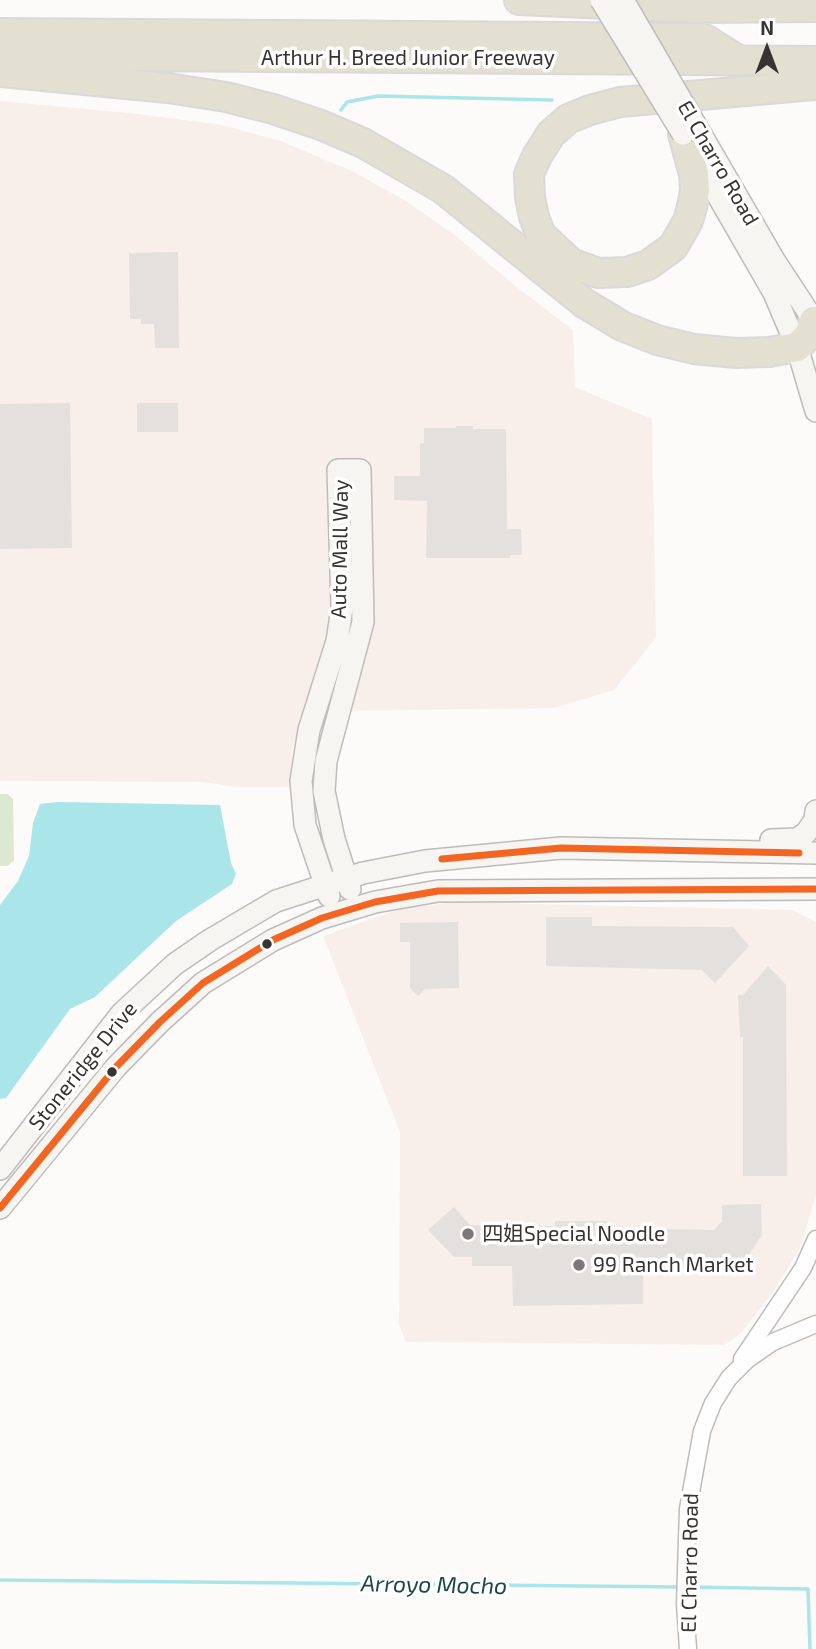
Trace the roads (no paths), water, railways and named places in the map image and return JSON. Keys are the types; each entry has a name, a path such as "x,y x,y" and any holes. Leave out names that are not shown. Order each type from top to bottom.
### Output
{"highway":[{"path":"519,0 696,8 816,7"},
{"path":"0,33 703,38 740,61"},
{"name":"Arthur H. Breed Junior Freeway","path":"0,55 816,61"},
{"path":"0,72 168,88 226,97 321,125 363,143 443,189 584,303 622,326 657,340 694,349 736,353 769,352 797,347 815,322"},
{"path":"692,135 695,190 688,222 673,247 648,265 626,272 598,273 571,263 541,235 530,197 529,174 551,134 568,119 620,102 816,85"}],"main road":[{"path":"601,0 692,135"},
{"name":"El Charro Road","path":"623,0 774,293 797,347 816,411"},
{"name":"El Charro Road","path":"692,135 815,322"},
{"name":"Auto Mall Way","path":"335,914 305,825 301,781 309,730 337,641 342,608 338,470 360,470 363,622 326,761 324,792 334,839 356,908"},
{"path":"689,849 743,841 797,839 806,833 816,811"},
{"name":"Stoneridge Drive","path":"0,1169 122,1013 175,964 276,901 346,878 425,861 561,848 816,853"},
{"name":"Stoneridge Drive","path":"7,1197 116,1067 160,1021 203,983 273,940 335,914 375,902 438,891 816,889"}],"street":[{"path":"0,1169 7,1197"},
{"path":"729,1378 803,1268 816,1240"},
{"name":"El Charro Road","path":"688,1649 685,1604 688,1508 702,1431 713,1403 729,1378 747,1360 774,1342 816,1324"}],"water":[{"path":"40,804 220,805 231,863 236,874 232,884 176,921 95,997 70,1009 6,1098 0,1099 0,905 18,881 29,856 33,823"}],"waterway":[{"path":"341,110 347,102 378,96 552,100"},
{"name":"Arroyo Mocho","path":"0,1580 681,1587"},
{"name":"Arroyo Mocho","path":"689,1587 808,1589 810,1649"}],"place":[{"name":"四姐Special Noodle","path":"468,1234"},
{"name":"99 Ranch Market","path":"579,1265"}]}
